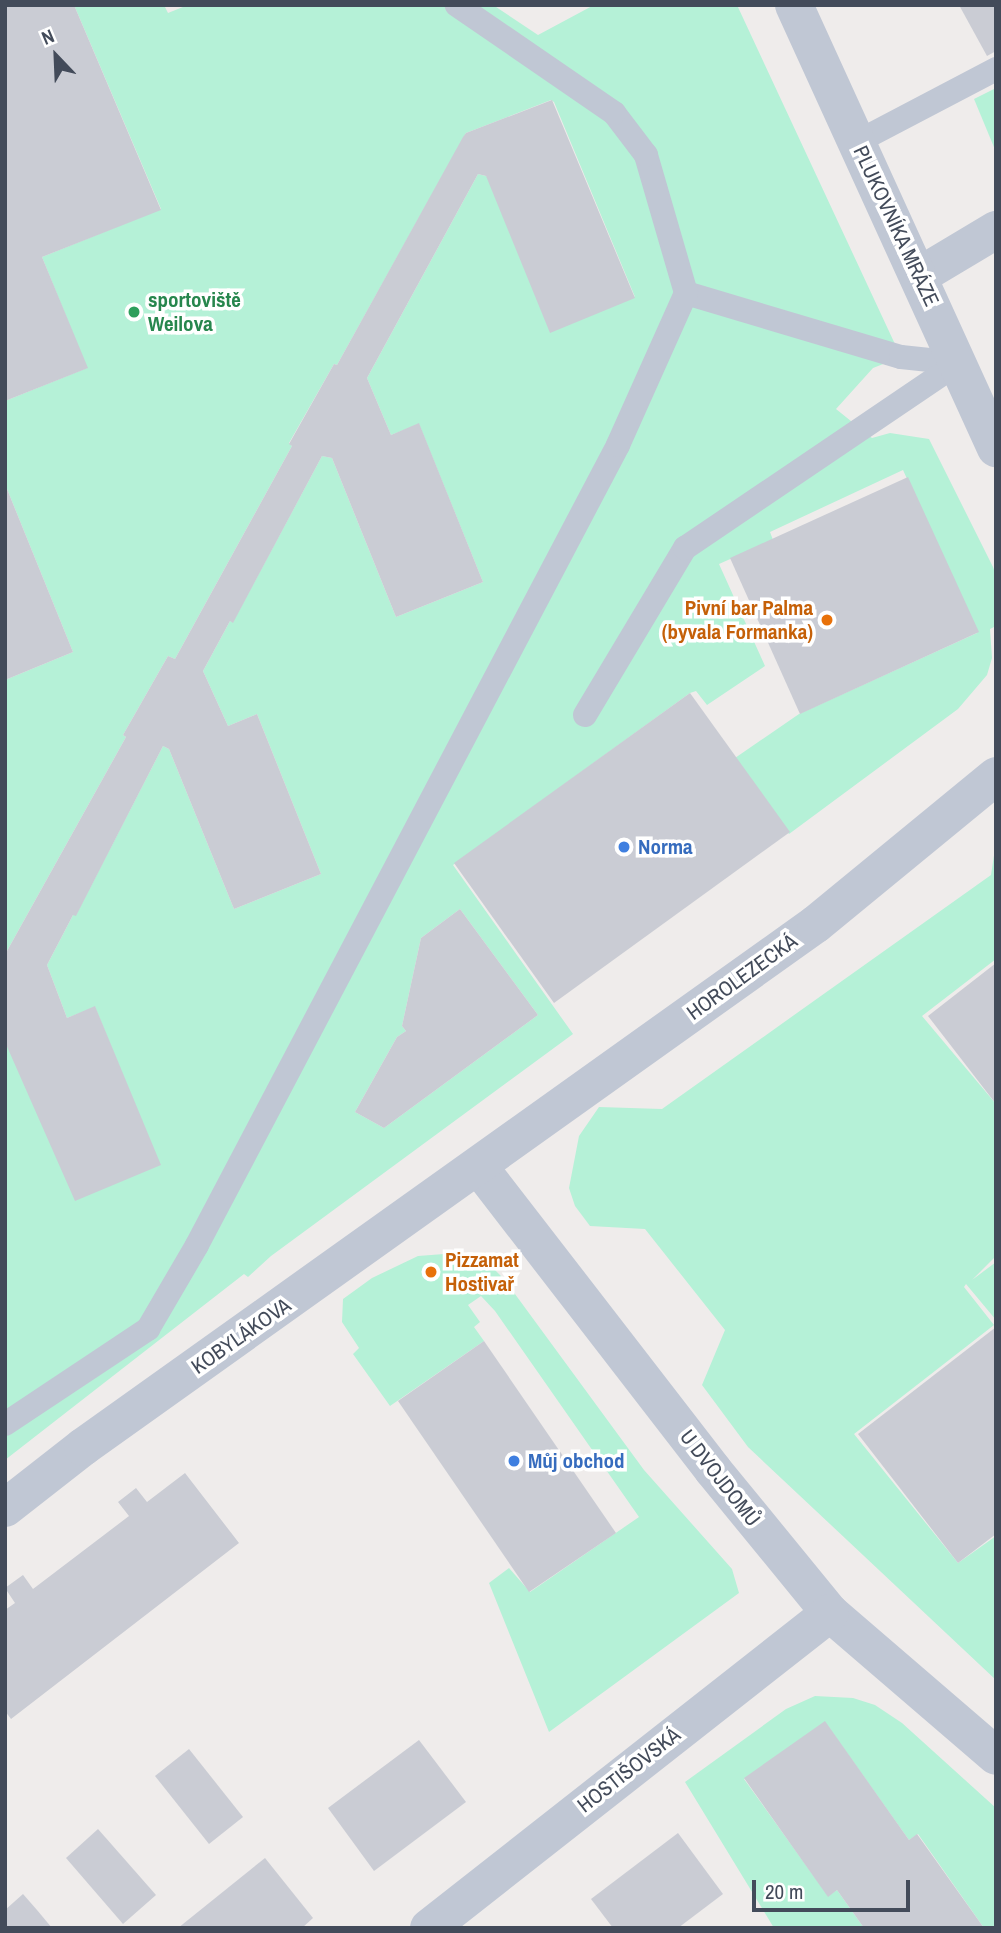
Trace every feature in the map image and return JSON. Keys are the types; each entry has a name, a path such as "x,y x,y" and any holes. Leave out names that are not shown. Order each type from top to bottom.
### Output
{"street":[{"name":"PLUKOVNÍKA MRÁZE","path":"794,5 996,448"},
{"path":"919,276 996,230"},
{"name":"HOROLEZECKÁ","path":"479,1167 816,924 996,776"},
{"name":"KOBYLÁKOVA","path":"5,1508 83,1447 479,1167"},
{"name":"U DVOJDOMŮ","path":"479,1167 713,1470 830,1613 996,1756"},
{"name":"HOSTIŠOVSKÁ","path":"429,1928 830,1613"}],"lane":[{"path":"5,1424 148,1329 197,1245 618,445 686,293 646,155 614,113 457,5"},
{"path":"857,142 996,69"},
{"path":"686,293 901,357 958,363"},
{"path":"585,715 685,548 958,363"}],"green space":[{"path":"74,5 164,5 168,13 188,5 493,5 538,35 594,5 737,5 901,357 873,368 836,409 872,438 890,433 929,439 996,575 996,626 990,629 992,658 987,675 958,709 789,834 735,758 799,714 977,633 903,470 770,532 773,540 719,564 765,666 707,705 696,691 690,693 453,865 573,1034 271,1256 248,1277 244,1274 5,1460 5,1042 160,1165 95,1007 67,1018 47,965 73,915 76,915 163,746 169,749 234,909 321,874 257,714 228,726 203,671 230,621 233,622 322,456 332,458 396,617 483,582 419,424 391,435 367,378 478,174 486,176 635,297 554,102 551,100 466,133 337,365 334,364 289,443 292,446 175,659 168,656 123,735 126,737 7,951 5,680 73,652 5,484 5,401 87,368 42,257 161,209","holes":["460,909 538,1015 384,1128 355,1112 397,1037 406,1031 402,1026 421,938"]},
{"path":"996,88 996,152 974,99"},
{"path":"996,842 996,959 922,1016 996,1104 996,1256 972,1280 996,1262 996,1320 966,1284 964,1287 994,1325 854,1434 958,1563 996,1536 996,1680 748,1447 702,1385 725,1330 645,1229 590,1226 575,1206 569,1188 579,1136 599,1107 662,1109 991,875"},
{"path":"457,1253 485,1260 504,1279 644,1470 732,1569 739,1593 549,1732 489,1583 509,1568 530,1592 639,1517 495,1311 481,1296 468,1305 480,1322 474,1327 484,1341 390,1406 353,1354 359,1348 342,1322 343,1299 372,1278 418,1256"},
{"path":"815,1696 853,1698 875,1705 902,1723 996,1808 996,1928 984,1928 918,1834 909,1840 825,1722 744,1779 828,1896 837,1890 864,1928 774,1928 685,1782 786,1709"}],"building":[{"path":"5,5 74,5 161,210 42,257 88,368 5,401"},
{"path":"959,5 996,5 996,51 987,56"},
{"path":"552,100 635,298 550,333 486,176 478,174 367,378 391,435 419,423 483,582 396,617 332,458 322,456 233,623 230,621 203,671 228,726 257,714 321,874 234,909 169,749 163,746 76,916 73,915 47,965 67,1018 95,1006 161,1165 75,1201 5,1042 5,949 7,951 168,656 175,659 292,446 289,444 334,364 337,365 463,137 466,133"},
{"path":"908,477 979,632 800,714 730,558"},
{"path":"5,484 73,652 5,680"},
{"path":"690,693 790,832 554,1003 454,863"},
{"path":"460,909 538,1015 384,1128 355,1112 397,1037 406,1031 402,1026 421,938"},
{"path":"996,963 996,1104 928,1016"},
{"path":"996,1327 996,1534 958,1563 858,1434"},
{"path":"484,1341 616,1533 529,1592 398,1401"},
{"path":"185,1473 239,1543 11,1719 5,1711 5,1610 15,1603 5,1588 23,1575 33,1589 129,1516 118,1502 136,1488 147,1502"},
{"path":"825,1721 909,1840 917,1834 984,1928 864,1928 837,1890 828,1897 744,1778"},
{"path":"419,1740 466,1802 374,1871 328,1808"},
{"path":"189,1749 243,1817 209,1844 155,1776"},
{"path":"98,1829 156,1895 123,1924 66,1858"},
{"path":"678,1833 723,1894 678,1928 613,1928 591,1899"},
{"path":"265,1858 313,1918 302,1928 178,1928"},
{"path":"23,1894 52,1928 5,1928 5,1910"}],"place":[{"name":"sportoviště Weilova","path":"134,312"},
{"name":"Pivní bar Palma (byvala Formanka)","path":"827,620"},
{"name":"Norma","path":"624,847"},
{"name":"Pizzamat Hostivař","path":"431,1272"},
{"name":"Můj obchod","path":"514,1461"}]}
